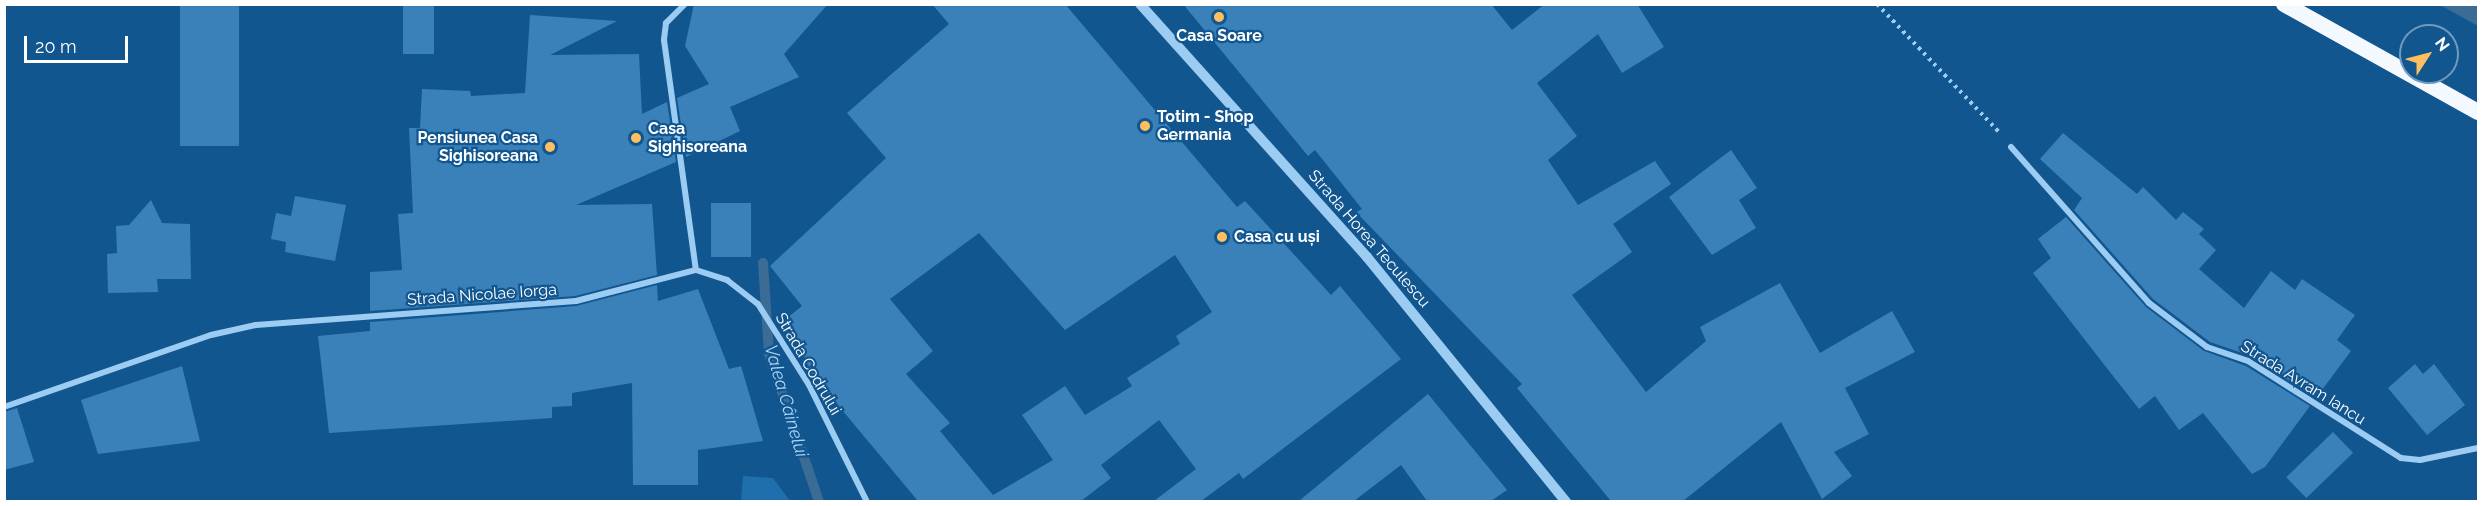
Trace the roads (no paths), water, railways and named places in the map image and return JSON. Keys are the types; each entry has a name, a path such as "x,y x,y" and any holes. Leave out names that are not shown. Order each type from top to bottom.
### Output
{"highway":[{"path":"2284,4 2478,112"}],"street":[{"path":"685,4 666,23 664,40 696,270"},
{"name":"Strada Horea Teculescu","path":"1140,4 1367,257 1566,501"},
{"name":"Strada Avram Iancu","path":"2011,147 2149,303 2207,347 2248,361 2401,458 2420,460 2478,448"},
{"name":"Strada Codrului","path":"696,270 727,280 758,304 809,385 867,501"},
{"name":"Strada Nicolae Iorga","path":"4,407 211,334 256,325 576,301 696,270"}],"waterway":[{"name":"Valea Câinelui","path":"763,263 769,354 819,502"}],"place":[{"name":"Casa Soare","path":"1219,17"},
{"name":"Totim - Shop Germania","path":"1145,126"},
{"name":"Casa Sighisoreana","path":"636,138"},
{"name":"Pensiunea Casa Sighisoreana","path":"550,147"},
{"name":"Casa cu uși","path":"1222,237"}]}
